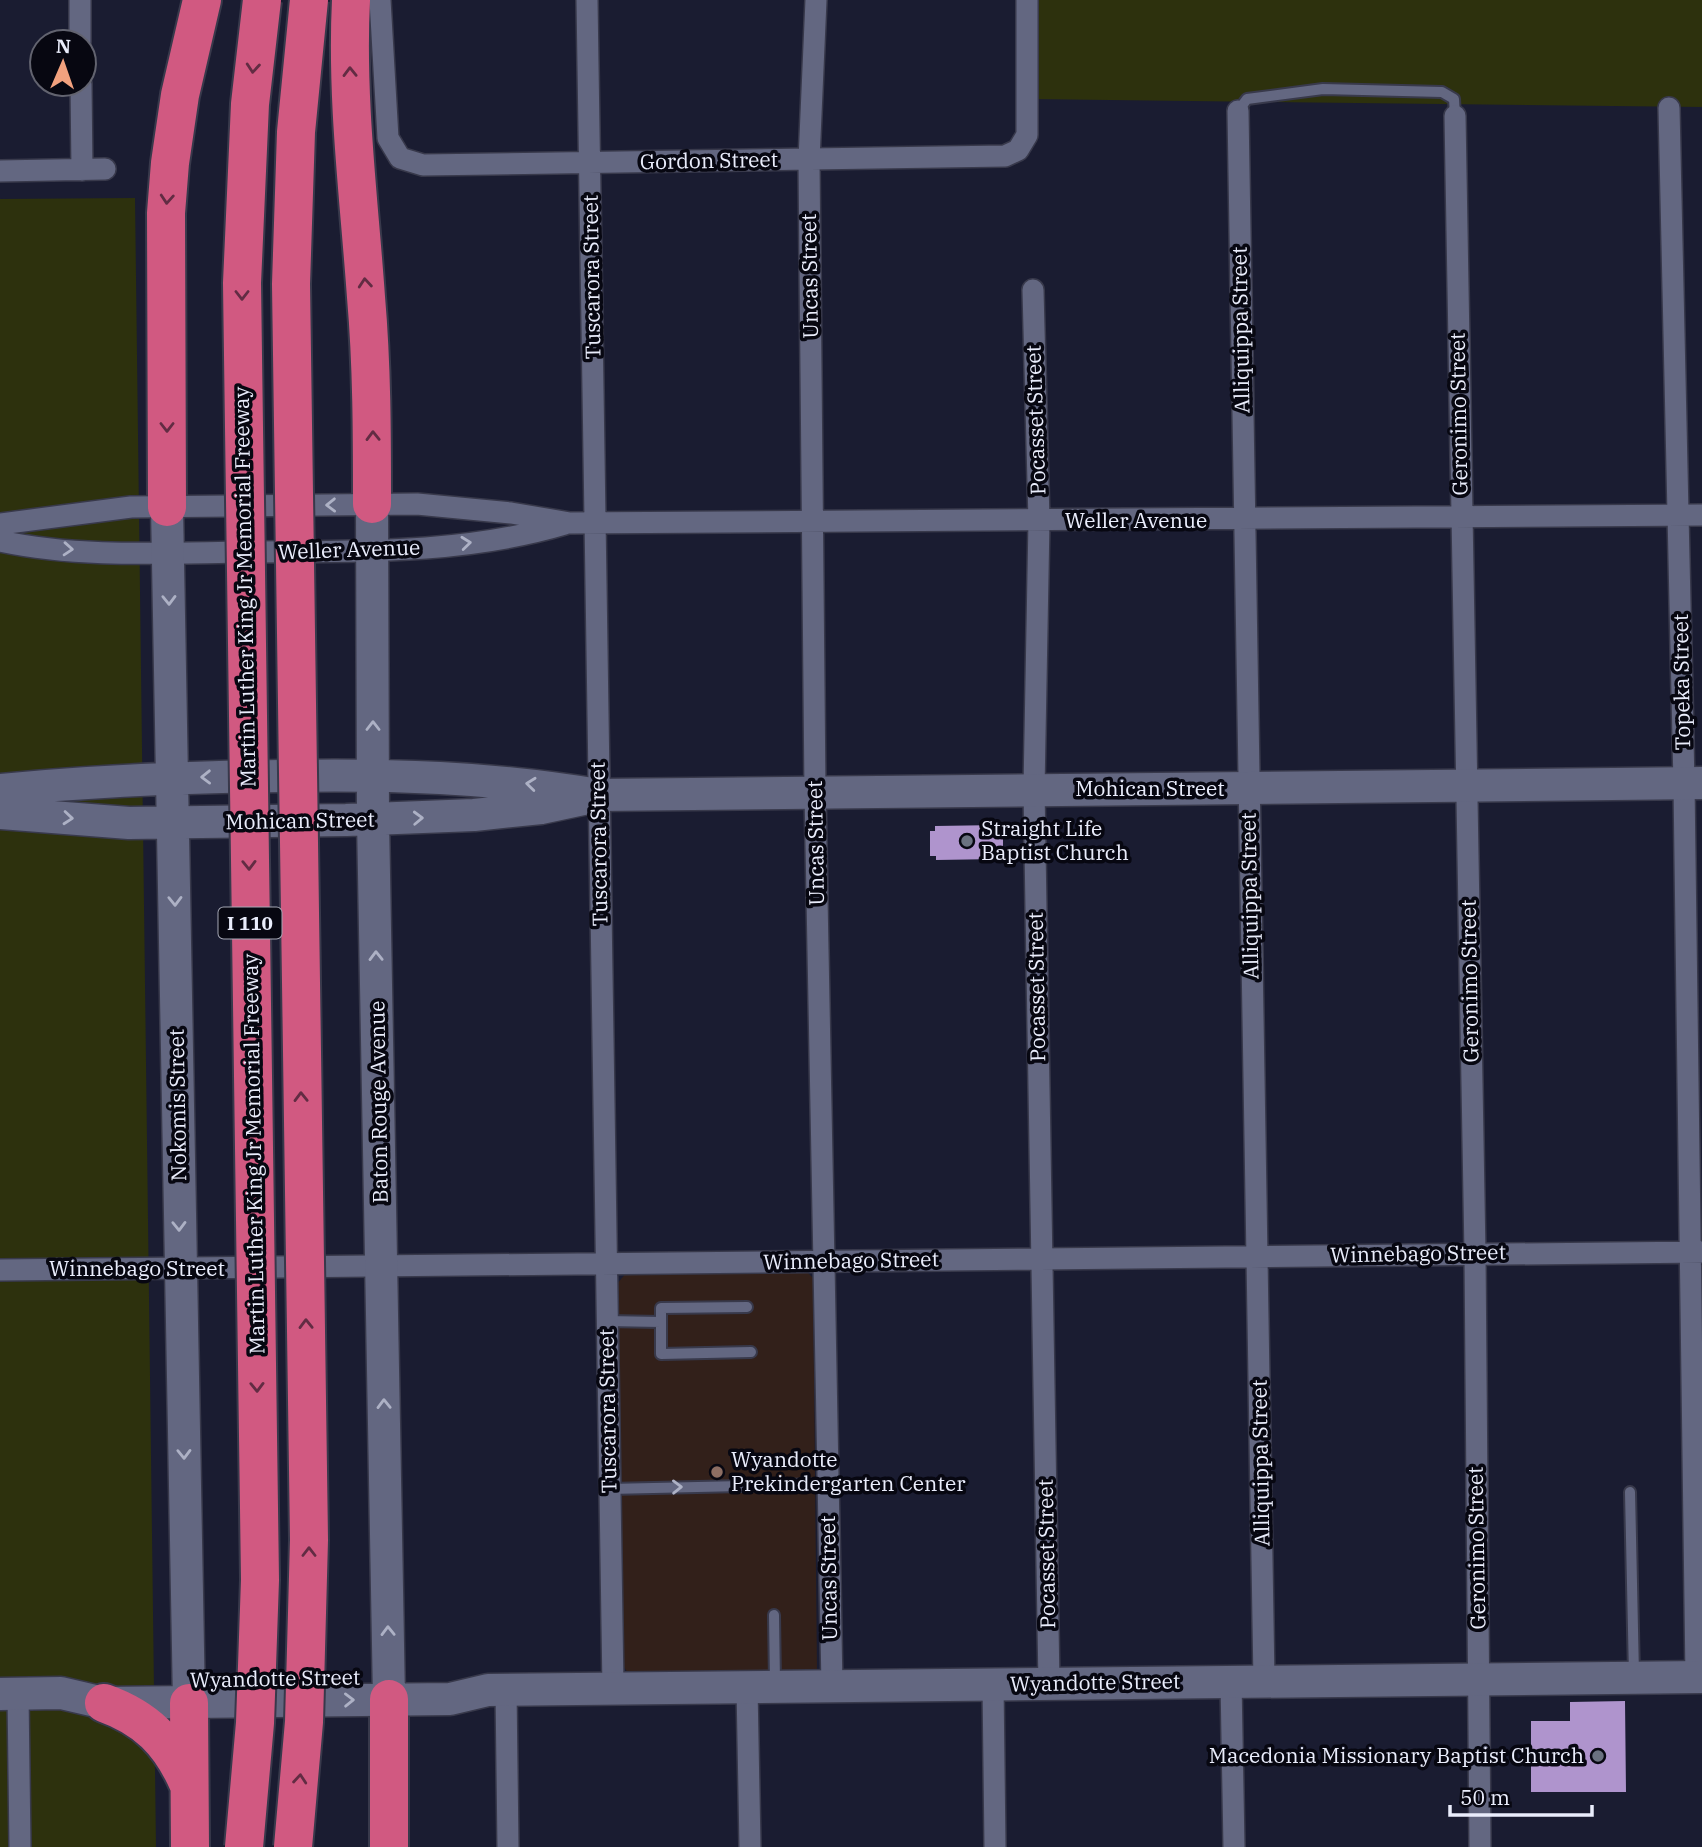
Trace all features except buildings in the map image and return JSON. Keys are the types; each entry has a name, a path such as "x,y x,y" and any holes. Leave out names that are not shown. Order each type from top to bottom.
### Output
{"highway":[{"path":"167,507 166,213 173,131 202,0"},
{"name":"Martin Luther King Jr Memorial Freeway","path":"244,1847 255,1723 260,1567 242,283 250,103 262,0"},
{"name":"I 110","path":"293,1847 303,1733 309,1540 291,284 296,132 310,0"},
{"path":"351,0 349,50 353,140 367,299 373,434 372,504"},
{"path":"389,1689 389,1847"},
{"path":"189,1691 190,1847"},
{"path":"104,1703 136,1716 162,1738 190,1788"}],"street":[{"path":"80,0 80,28"},
{"name":"Gordon Street","path":"380,0 386,126 392,147 400,158 423,165 995,157 1018,150 1027,135 1027,0"},
{"name":"Tuscarora Street","path":"587,0 613,1688"},
{"name":"Uncas Street","path":"816,0 809,160 822,1262 832,1686"},
{"path":"81,98 82,170"},
{"name":"Topeka Street","path":"1670,108 1677,516 1693,783 1699,1676"},
{"name":"Alliquippa Street","path":"1238,111 1247,788 1264,1681"},
{"name":"Geronimo Street","path":"1455,116 1475,1254 1480,1847"},
{"path":"0,171 105,169"},
{"name":"Pocasset Street","path":"1032,290 1039,521 1034,789 1049,1684"},
{"name":"Weller Avenue","path":"0,524 131,507 372,504 417,504 511,513 570,523 1702,515"},
{"name":"Baton Rouge Avenue","path":"372,504 373,819 389,1689"},
{"name":"Nokomis Street","path":"167,507 189,1691"},
{"name":"Weller Avenue","path":"0,541 21,545 168,553 372,551 518,538 570,523"},
{"name":"Mohican Street","path":"0,790 87,781 172,777 373,775 464,777 598,795 1693,783"},
{"name":"Mohican Street","path":"0,813 174,824 426,818 541,808 598,795"},
{"name":"Winnebago Street","path":"0,1270 1697,1252"},
{"name":"Wyandotte Street","path":"9,1694 61,1693 103,1682 189,1691 389,1689 450,1699 497,1690 1699,1676"},
{"path":"1231,1682 1234,1847"},
{"path":"993,1684 995,1847"},
{"path":"750,1847 761,1687"},
{"path":"497,1690 508,1847"},
{"name":"Wyandotte Street","path":"61,1693 104,1703 189,1691"},
{"path":"9,1694 20,1847"}],"lane":[{"path":"1238,111 1247,99 1336,89 1442,92 1454,99 1455,116"},
{"path":"747,1307 661,1308 661,1354 751,1352"},
{"path":"606,1321 661,1322"},
{"path":"609,1489 827,1484"},
{"path":"1630,1492 1634,1677"},
{"path":"761,1687 774,1615"}],"shaded area":[{"name":"Wyandotte Prekindergarten Center","path":"627,1272 807,1272 813,1278 817,1671 628,1673 621,1663 616,1285"}],"green space":[{"path":"1029,0 1702,0 1702,107 1027,99"},
{"path":"135,198 156,1847 0,1847 0,199"}],"place":[{"name":"Straight Life Baptist Church","path":"967,841"},
{"name":"Wyandotte Prekindergarten Center","path":"717,1472"},
{"name":"Macedonia Missionary Baptist Church","path":"1598,1756"}]}
